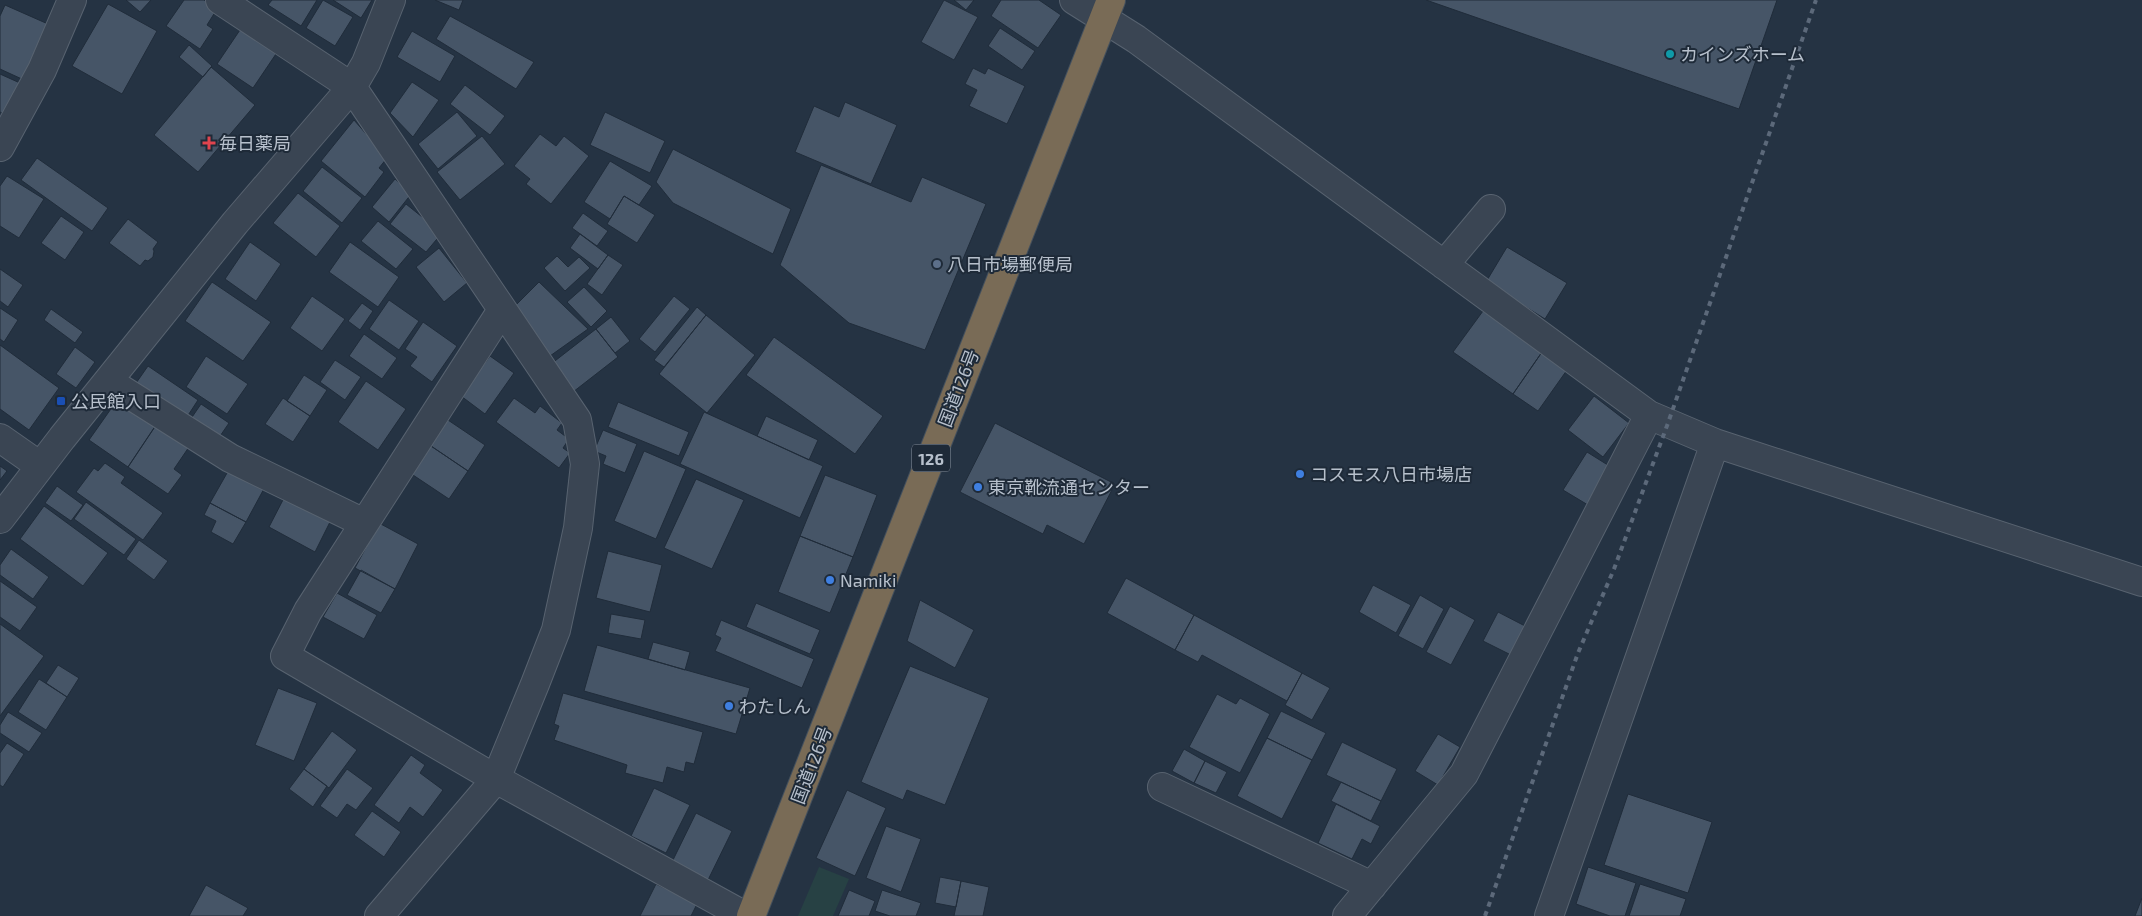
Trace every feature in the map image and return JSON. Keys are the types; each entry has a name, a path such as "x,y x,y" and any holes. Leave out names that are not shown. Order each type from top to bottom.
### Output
{"highway":[{"name":"国道126号","path":"751,916 1107,9"}],"street":[{"path":"0,147 42,70 72,0"},
{"path":"220,0 352,87 577,420 585,464 578,528 556,630 496,779 378,916"},
{"path":"0,519 40,466 235,223 352,87 366,63 391,0"},
{"path":"1074,0 1107,9 1136,39 1649,415 1715,443 2142,582"},
{"path":"1444,265 1491,209"},
{"path":"502,310 308,611 285,656 496,779 745,916"},
{"path":"108,381 230,458 364,523"},
{"path":"1347,916 1464,774 1649,415"},
{"path":"0,438 40,466"},
{"path":"1549,916 1715,443"},
{"path":"1162,787 1372,886"}],"green space":[{"path":"819,867 849,879 833,916 798,916"}],"building":[{"path":"126,0 151,0 140,12"},
{"path":"184,0 204,0 217,9 207,25 213,29 200,49 166,26"},
{"path":"272,0 317,0 301,26 268,5"},
{"path":"323,0 353,17 335,46 306,28"},
{"path":"333,0 372,0 361,18"},
{"path":"435,0 463,0 459,10"},
{"path":"944,0 978,17 954,60 921,42"},
{"path":"954,0 974,0 966,10"},
{"path":"1001,0 1039,0 1061,15 1038,48 991,16"},
{"name":"カインズホーム","path":"1426,0 1777,0 1739,109"},
{"path":"108,4 157,31 122,94 72,66"},
{"path":"5,5 48,24 24,80 0,69 0,16"},
{"path":"450,16 534,62 516,89 436,39"},
{"path":"244,24 280,48 253,88 217,64"},
{"path":"1000,28 1035,51 1022,70 988,46"},
{"path":"412,31 455,56 440,82 397,57"},
{"path":"189,45 212,66 203,77 179,57"},
{"path":"211,67 255,105 198,172 154,135"},
{"path":"973,68 985,74 988,68 1025,86 1007,124 969,106 977,90 965,84"},
{"path":"0,74 20,83 5,115 0,112"},
{"path":"412,82 439,100 413,137 390,113"},
{"path":"465,85 505,116 490,135 450,104"},
{"path":"845,102 897,125 871,184 795,152 814,106 839,117"},
{"path":"457,112 477,136 438,169 418,144"},
{"path":"605,112 665,141 650,173 590,145"},
{"path":"354,120 387,158 379,168 384,172 365,197 321,161"},
{"path":"540,134 556,146 564,136 589,156 551,204 526,184 530,179 514,166"},
{"path":"482,136 505,164 460,200 437,172"},
{"path":"673,149 791,209 773,254 673,203 656,182"},
{"path":"37,158 108,208 92,231 21,180"},
{"path":"610,161 652,186 639,205 624,196 610,219 584,202"},
{"path":"821,165 911,202 922,177 986,204 925,350 849,323 780,265"},
{"path":"322,167 362,198 342,223 303,191"},
{"path":"7,176 44,199 19,238 0,226 0,186"},
{"path":"395,179 412,193 389,222 372,207"},
{"path":"298,193 340,226 316,257 273,223"},
{"path":"624,196 655,215 637,243 607,224"},
{"path":"406,204 442,233 426,252 390,224"},
{"path":"583,213 608,231 597,246 572,228"},
{"path":"61,216 84,232 65,260 41,243"},
{"path":"128,219 158,242 153,249 153,257 148,261 145,260 140,266 109,243"},
{"path":"378,221 413,249 396,269 361,241"},
{"path":"580,234 608,255 598,269 570,248"},
{"path":"250,242 281,264 256,301 225,279"},
{"path":"350,242 399,277 378,307 329,272"},
{"path":"1507,247 1567,283 1545,319 1486,282"},
{"path":"439,248 467,283 444,302 416,267"},
{"path":"608,255 623,265 602,295 587,284"},
{"path":"557,256 568,267 579,257 590,268 565,291 544,268"},
{"path":"0,269 23,285 8,307 0,301"},
{"path":"212,282 271,322 243,361 185,321"},
{"path":"539,282 588,329 550,356 515,306"},
{"path":"584,287 607,311 591,327 567,302"},
{"path":"312,296 345,319 322,351 290,328"},
{"path":"674,296 690,309 655,352 639,339"},
{"path":"389,300 419,321 399,350 369,329"},
{"path":"362,303 373,311 360,330 348,321"},
{"path":"697,307 706,315 664,367 654,360"},
{"path":"0,308 18,320 4,342 0,339"},
{"path":"51,309 83,332 75,343 44,320"},
{"path":"1483,311 1542,352 1513,394 1453,352"},
{"path":"706,315 755,355 707,413 659,374"},
{"path":"611,317 630,341 615,353 596,329"},
{"path":"423,322 457,346 432,382 410,366 417,357 405,349"},
{"path":"596,329 618,357 573,392 551,364"},
{"path":"364,334 397,358 382,379 349,356"},
{"path":"774,337 883,416 855,454 746,375"},
{"path":"0,345 59,388 29,430 0,409"},
{"path":"75,347 95,362 76,388 56,374"},
{"path":"1542,352 1567,370 1538,411 1513,394"},
{"path":"206,356 248,384 227,414 186,387"},
{"path":"490,356 514,373 485,414 461,396"},
{"path":"335,360 361,377 345,400 320,382"},
{"path":"148,366 198,400 185,420 134,386"},
{"path":"304,375 327,390 310,416 287,401"},
{"path":"366,381 406,409 378,450 338,422"},
{"path":"120,396 158,422 128,467 89,440"},
{"path":"1594,396 1629,423 1603,457 1568,430"},
{"path":"283,398 310,416 293,442 265,424"},
{"path":"514,398 535,413 540,406 562,423 557,430 569,439 563,448 570,453 559,468 496,422"},
{"path":"618,402 689,432 679,456 608,427"},
{"path":"201,404 229,423 216,442 188,423"},
{"path":"704,412 823,466 800,518 680,464"},
{"path":"766,416 818,440 809,460 757,436"},
{"path":"445,418 485,445 468,471 428,444"},
{"path":"158,422 191,444 174,469 182,475 168,494 128,467"},
{"path":"995,423 1115,484 1084,544 1047,525 1043,534 960,492"},
{"path":"603,430 637,444 625,473 603,464 606,456 594,451"},
{"path":"428,444 468,471 449,499 410,473"},
{"path":"644,451 686,469 656,539 614,521"},
{"path":"1587,452 1611,467 1588,505 1563,490"},
{"path":"105,463 125,477 121,483 163,513 143,540 76,492 94,468 98,471"},
{"path":"0,466 7,471 0,480"},
{"path":"231,466 266,485 246,522 210,503"},
{"path":"825,475 877,495 853,557 800,536"},
{"path":"696,479 744,500 712,569 664,548"},
{"path":"57,486 83,505 71,521 45,503"},
{"path":"286,494 332,518 315,552 269,527"},
{"path":"86,502 136,539 124,555 74,519"},
{"path":"210,503 246,522 233,544 211,532 216,521 204,515"},
{"path":"44,506 108,553 83,586 20,539"},
{"path":"379,523 418,544 395,589 355,568"},
{"path":"800,536 853,557 830,613 778,592"},
{"path":"139,540 168,561 154,580 126,559"},
{"path":"11,549 49,577 33,599 0,575 0,565"},
{"path":"608,551 662,565 650,612 596,598"},
{"path":"361,570 395,589 381,613 347,595"},
{"path":"1126,578 1194,615 1175,650 1107,613"},
{"path":"0,581 37,607 20,631 0,617"},
{"path":"1373,585 1411,605 1396,633 1359,612"},
{"path":"337,593 377,615 364,639 323,617"},
{"path":"1420,595 1444,609 1423,649 1398,636"},
{"path":"920,600 974,630 955,668 907,641"},
{"path":"756,603 820,630 810,654 746,627"},
{"path":"1450,606 1475,620 1451,665 1426,652"},
{"path":"1498,612 1525,626 1511,655 1483,641"},
{"path":"611,614 645,620 641,639 608,633"},
{"path":"1194,615 1302,673 1287,701 1202,655 1198,662 1175,650"},
{"path":"721,620 814,659 802,688 715,651 721,638 715,635"},
{"path":"0,624 44,656 0,716"},
{"path":"653,642 690,652 685,670 648,659"},
{"path":"597,645 750,688 736,734 584,691"},
{"path":"58,665 79,678 67,697 46,683"},
{"path":"910,666 989,698 945,805 907,790 903,800 861,782"},
{"path":"1302,673 1330,688 1312,720 1285,705"},
{"path":"39,679 67,697 46,730 18,712"},
{"path":"278,688 317,703 294,761 255,745"},
{"path":"563,693 703,732 694,764 686,762 684,772 667,767 663,783 625,773 627,765 554,740 559,726 554,724"},
{"path":"1217,694 1236,704 1240,698 1270,714 1240,773 1189,747"},
{"path":"1281,711 1326,733 1312,760 1267,738"},
{"path":"8,712 42,733 29,752 0,733 0,725"},
{"path":"332,731 357,750 329,788 304,769"},
{"path":"1438,734 1460,747 1438,785 1415,771"},
{"path":"1267,738 1312,760 1282,819 1237,796"},
{"path":"1342,742 1397,769 1381,801 1326,775"},
{"path":"7,743 24,754 3,787 0,785 0,753"},
{"path":"1184,749 1205,761 1194,783 1172,771"},
{"path":"411,755 425,765 420,773 443,790 423,817 410,807 399,823 374,805"},
{"path":"1205,761 1227,772 1216,793 1194,783"},
{"path":"304,769 327,786 313,807 289,789"},
{"path":"347,769 373,788 356,810 347,804 337,818 320,806"},
{"path":"1341,782 1381,801 1371,821 1331,801"},
{"path":"654,788 690,805 666,853 631,836"},
{"path":"847,790 886,808 855,876 816,858"},
{"path":"1628,794 1712,822 1688,893 1604,865"},
{"path":"1336,804 1380,826 1371,844 1362,839 1352,859 1318,843"},
{"path":"372,811 401,832 384,857 354,835"},
{"path":"696,813 732,831 708,880 672,862"},
{"path":"886,826 921,839 901,892 866,878"},
{"path":"1588,867 1636,883 1625,916 1610,916 1576,904"},
{"path":"940,877 961,881 956,907 935,903"},
{"path":"961,881 989,887 983,916 954,916"},
{"path":"656,884 697,904 691,916 640,916"},
{"path":"1640,884 1686,899 1680,916 1629,916"},
{"path":"206,885 248,908 243,916 189,916"},
{"path":"849,890 875,901 869,916 838,916"},
{"path":"882,890 921,903 916,916 890,916 875,911"},
{"path":"2142,898 2142,916 2135,916"}],"railway":[{"path":"1485,916 1578,653 1614,569 1668,423 1816,0"}],"place":[{"name":"カインズホーム","path":"1670,54"},
{"name":"毎日薬局","path":"209,143"},
{"name":"八日市場郵便局","path":"937,264"},
{"name":"公民館入口","path":"61,401"},
{"name":"コスモス八日市場店","path":"1300,474"},
{"name":"東京靴流通センター","path":"978,487"},
{"name":"Namiki","path":"830,580"},
{"name":"わたしん","path":"729,706"}]}
